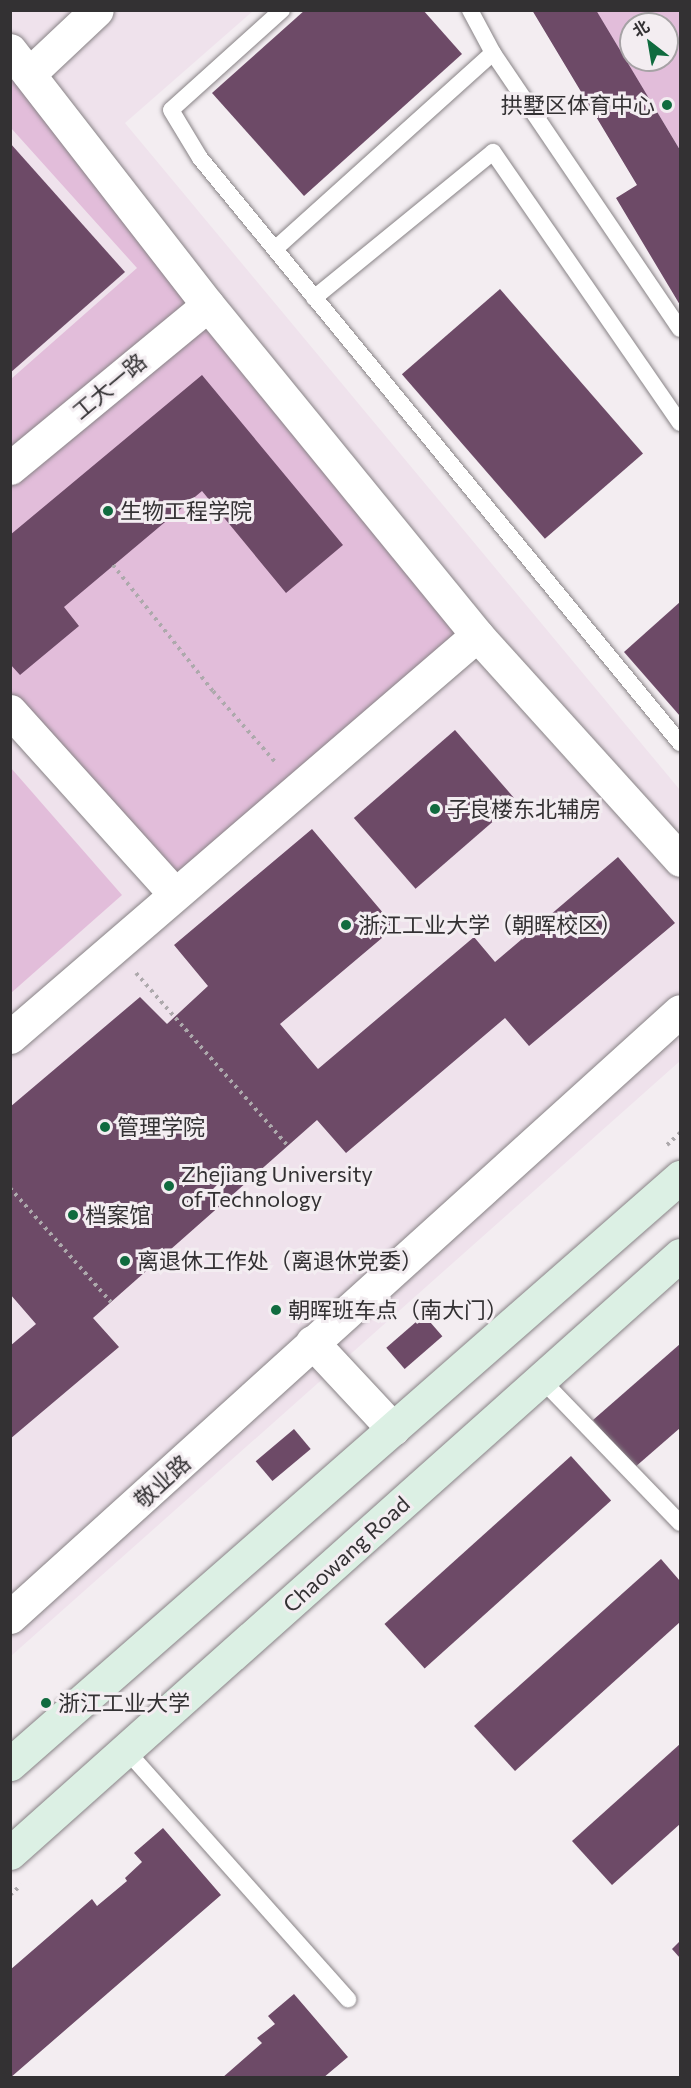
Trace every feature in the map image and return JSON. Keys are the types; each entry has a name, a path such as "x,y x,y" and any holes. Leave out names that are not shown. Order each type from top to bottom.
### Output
{"main road":[{"path":"10,1764 681,1177"},
{"name":"Chaowang Road","path":"10,1853 681,1255"}],"street":[{"path":"97,10 20,62 208,305 477,635 681,860"},
{"name":"工大一路","path":"10,468 208,305"},
{"path":"10,1037 477,635"},
{"path":"10,711 175,894"},
{"name":"敬业路","path":"10,1617 681,1011"},
{"path":"312,1342 393,1429"}],"lane":[{"path":"282,10 171,110 200,158 681,743"},
{"path":"470,10 493,52 681,329"},
{"path":"274,249 493,52"},
{"path":"314,298 493,152 681,423"},
{"path":"541,1379 681,1523"},
{"path":"126,1750 348,1999"}],"path":[{"path":"113,565 213,691 299,788"},
{"path":"114,947 288,1146"},
{"path":"10,1188 111,1302"}],"shaded area":[{"name":"浙江工业大学（朝晖校区）","path":"11,11 253,11 125,123 680,790 680,1061 11,1656"},
{"path":"596,11 680,11 680,150 633,72 679,72 679,12 619,12 619,49"},
{"path":"11,50 477,635 175,894 11,711 11,379 137,268 11,128"},
{"path":"11,768 122,895 10,993"}],"building":[{"path":"305,10 423,10 462,54 304,196 212,93"},
{"path":"532,10 596,10 619,48 619,72 633,72 680,150 680,305 616,198 637,185"},
{"path":"10,143 125,272 10,373"},
{"path":"500,289 643,454 545,539 402,374"},
{"path":"202,375 343,545 286,593 202,491 64,607 79,626 20,675 10,664 10,535"},
{"path":"680,602 680,716 624,652"},
{"name":"子良楼东北辅房","path":"455,730 517,801 416,889 354,818"},
{"path":"312,829 395,927 280,1024 318,1069 474,937 495,962 618,857 675,923 529,1046 505,1018 346,1153 317,1120 93,1318 119,1347 10,1439 10,1346 36,1324 10,1294 10,1107 140,997 167,1024 208,986 174,945"},
{"path":"424,1315 442,1336 405,1369 386,1348"},
{"path":"680,1344 680,1428 634,1468 593,1420"},
{"path":"294,1429 311,1449 272,1481 256,1461"},
{"path":"571,1456 611,1501 425,1669 384,1624"},
{"path":"661,1559 680,1581 680,1622 515,1771 474,1726"},
{"path":"680,1744 680,1824 612,1885 572,1841"},
{"path":"163,1828 221,1895 10,2078 10,1970 92,1899 97,1906 127,1881 125,1878 142,1862 134,1853"},
{"path":"680,1941 680,1958 672,1949"},
{"path":"294,1994 348,2057 323,2078 222,2078 262,2043 257,2038 275,2024 268,2016"}],"place":[{"name":"拱墅区体育中心","path":"667,105"},
{"name":"生物工程学院","path":"108,511"},
{"name":"子良楼东北辅房","path":"435,809"},
{"name":"浙江工业大学（朝晖校区）","path":"346,925"},
{"name":"管理学院","path":"105,1127"},
{"name":"Zhejiang University of Technology","path":"169,1186"},
{"name":"档案馆","path":"73,1215"},
{"name":"离退休工作处（离退休党委）","path":"125,1261"},
{"name":"朝晖班车点（南大门）","path":"276,1310"},
{"name":"浙江工业大学","path":"46,1703"}]}
